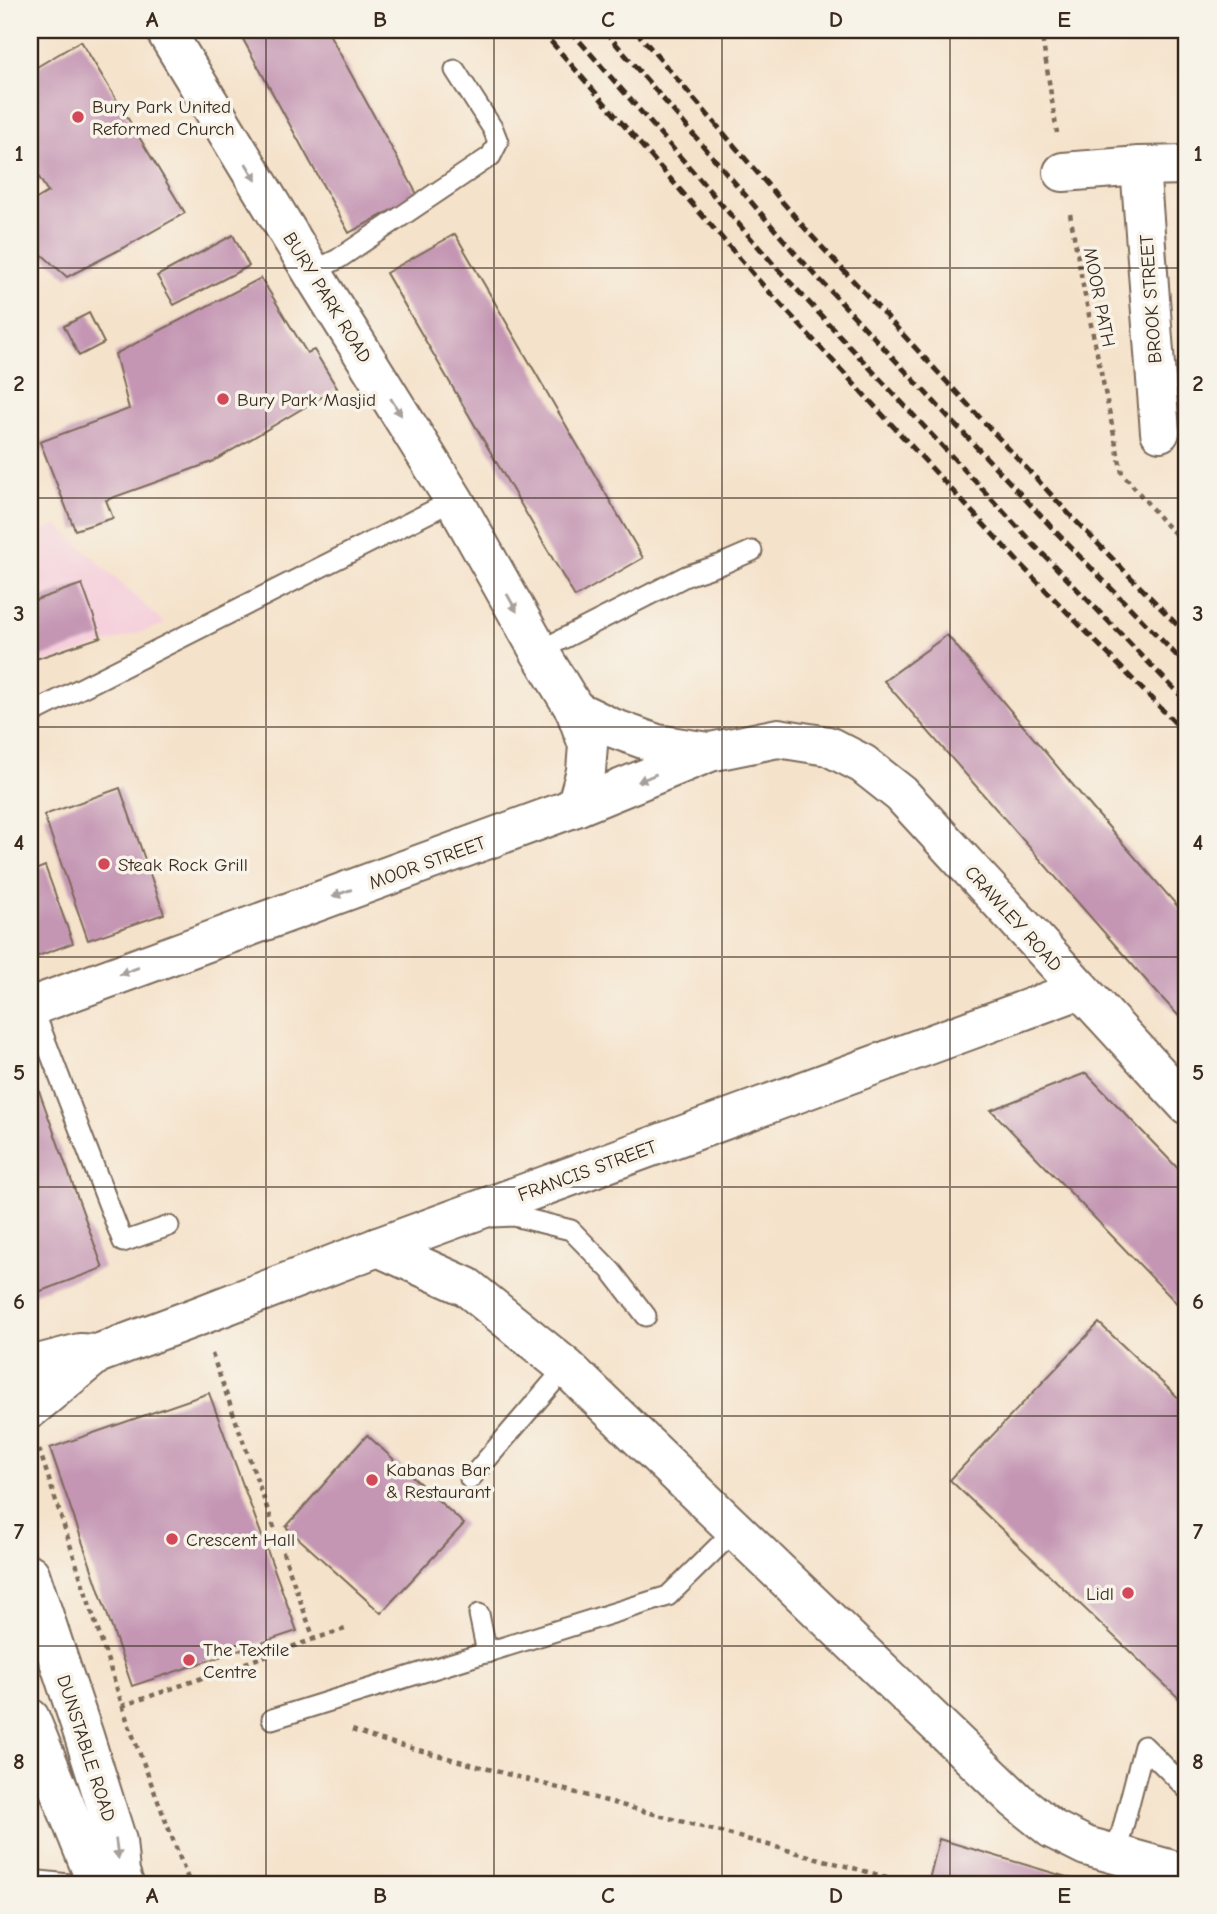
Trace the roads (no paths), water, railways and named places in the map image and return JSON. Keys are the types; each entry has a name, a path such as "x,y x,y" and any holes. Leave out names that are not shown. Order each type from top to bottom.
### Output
{"street":[{"name":"BURY PARK ROAD","path":"165,30 454,500 575,710 588,745 586,771 576,807"},
{"path":"1063,172 1187,165"},
{"name":"BROOK STREET","path":"1140,166 1160,432"},
{"path":"575,710 610,727 657,744 710,752"},
{"name":"MOOR STREET","path":"31,1006 576,807 710,752 778,738 828,746"},
{"name":"CRAWLEY ROAD","path":"828,746 863,764 901,794 1187,1105"},
{"name":"FRANCIS STREET","path":"30,1366 80,1353 97,1354 452,1219 1079,990"},
{"path":"378,1247 467,1287 566,1367 1016,1800 1052,1829 1086,1846 1187,1874"},
{"name":"FRANCIS STREET","path":"33,1426 97,1354"},
{"name":"DUNSTABLE ROAD","path":"30,1574 113,1828 124,1884"},
{"name":"DUNSTABLE ROAD","path":"30,1718 97,1884"}],"lane":[{"path":"312,272 338,259 491,156 498,142 493,129 455,70"},
{"path":"30,714 454,500"},
{"path":"539,651 686,576 752,551"},
{"path":"31,1006 123,1242 169,1226"},
{"path":"452,1219 514,1216 571,1230 612,1272 646,1316"},
{"path":"470,1479 566,1367"},
{"path":"272,1719 668,1596 735,1530"},
{"path":"479,1615 487,1653"},
{"path":"1116,1854 1144,1746 1187,1789"},
{"path":"30,1880 69,1884"}],"railway":[{"path":"541,30 761,283 1022,566 1187,735"},
{"path":"570,30 775,266 1036,547 1187,702"},
{"path":"604,30 794,252 1056,532 1187,666"},
{"path":"635,30 809,233 1070,515 1187,635"}],"place":[{"name":"Bury Park United Reformed Church","path":"78,117"},
{"name":"Bury Park Masjid","path":"223,399"},
{"name":"Steak Rock Grill","path":"104,864"},
{"name":"Kabanas Bar & Restaurant","path":"372,1480"},
{"name":"Crescent Hall","path":"172,1539"},
{"name":"Lidl","path":"1128,1593"},
{"name":"The Textile Centre","path":"189,1660"}]}
